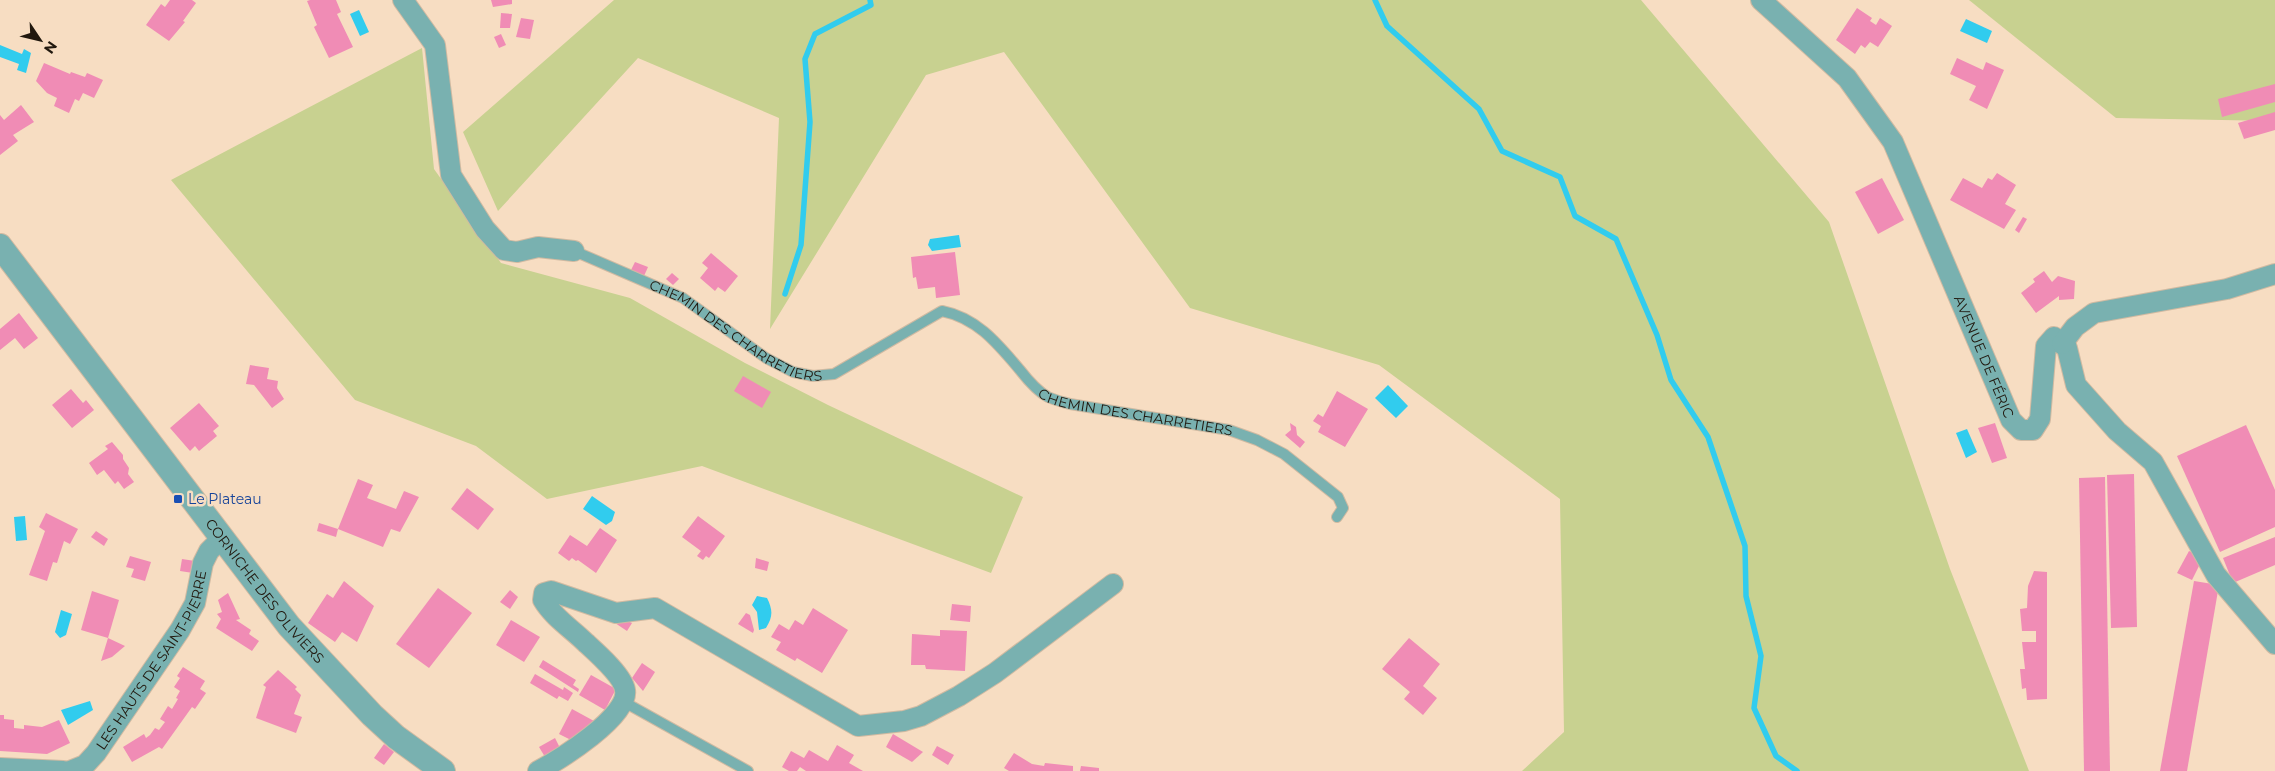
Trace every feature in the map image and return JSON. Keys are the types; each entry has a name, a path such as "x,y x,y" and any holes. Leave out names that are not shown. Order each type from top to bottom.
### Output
{"street":[{"name":"CHEMIN DES CHARRETIERS","path":"403,0 435,45 450,175 485,229 504,250 517,252 538,247 574,251"},
{"name":"AVENUE DE FÉRIC","path":"1761,0 1847,78 1893,142 2011,420 2022,430 2033,430 2040,419 2046,346 2054,337 2062,344"},
{"name":"CORNICHE DES OLIVIERS","path":"0,246 289,626 338,680 396,737 443,771"},
{"path":"2275,274 2217,291 2094,313 2076,327 2062,344 2067,348 2076,385 2117,431 2153,462 2216,575 2275,644"},
{"name":"LES HAUTS DE SAINT-PIERRE","path":"70,771 85,766 96,753 180,630 195,603 203,563 209,552 222,538"},
{"path":"538,771 561,759 591,737 612,718 624,702 626,691 622,680 547,607 543,600 544,593 551,590 616,613 655,608 858,726 904,721 921,716 959,696 995,673 1113,584"},
{"path":"0,768 63,771"}],"lane":[{"name":"CHEMIN DES CHARRETIERS","path":"574,251 683,298 766,358 794,372 813,376 834,374 942,311 959,314 974,323 996,341 1028,380 1047,396 1070,404 1229,430 1257,440 1284,454 1338,497 1343,508 1337,517"},
{"path":"624,702 748,771"}],"green space":[{"path":"614,0 1641,0 1829,222 1950,569 2029,771 1522,771 1564,732 1560,499 1379,365 1190,308 1004,52 926,75 770,329 779,118 638,58 498,211 463,132"},
{"path":"1969,0 2275,0 2275,121 2116,118"},
{"path":"422,48 434,169 501,263 630,298 745,363 828,405 1023,497 991,573 702,466 547,499 476,446 355,400 171,180"}],"water":[{"path":"359,10 369,32 360,36 350,14"},
{"path":"1966,19 1992,31 1987,43 1960,31"},
{"path":"0,45 22,54 24,49 31,53 26,73 17,70 19,64 0,57"},
{"path":"959,235 961,247 932,251 928,245 930,239"},
{"path":"1388,385 1408,406 1396,418 1375,398"},
{"path":"1967,429 1977,452 1966,458 1956,433"},
{"path":"592,496 615,512 612,521 606,525 583,509"},
{"path":"25,516 27,540 16,541 14,517"},
{"path":"757,596 767,598 771,613 766,628 759,630 757,612 752,605"},
{"path":"61,610 72,614 66,635 60,638 55,632"},
{"path":"90,701 93,710 68,725 61,710"}],"building":[{"path":"170,0 192,0 196,3 183,21 185,22 169,41 146,25 161,4 165,7"},
{"path":"336,0 341,12 337,14 353,47 329,58 314,27 317,25 307,1"},
{"path":"491,0 512,0 512,4 493,7"},
{"path":"1857,8 1872,18 1870,21 1876,25 1880,18 1892,26 1878,47 1870,42 1865,48 1861,45 1855,54 1836,40"},
{"path":"501,13 512,14 510,28 500,28"},
{"path":"521,18 534,20 530,39 516,37"},
{"path":"501,34 506,45 499,48 494,37"},
{"path":"1957,58 1983,70 1986,62 2004,70 1987,109 1969,100 1976,86 1950,74"},
{"path":"44,63 70,74 71,72 85,77 87,73 103,80 94,98 83,93 79,101 75,99 69,113 54,106 57,98 47,93 36,81"},
{"path":"2275,84 2275,102 2222,117 2218,99"},
{"path":"21,105 34,122 13,135 18,141 0,155 0,115 4,120"},
{"path":"2275,112 2275,130 2244,139 2238,123"},
{"path":"1997,173 2016,185 2005,204 2016,210 2004,229 1950,200 1963,178 1982,188 1988,178 1992,180"},
{"path":"1882,178 1904,220 1878,234 1855,192"},
{"path":"2023,217 2027,219 2019,233 2015,230"},
{"path":"955,252 960,295 936,298 935,287 918,289 916,277 913,278 911,257"},
{"path":"711,253 738,276 725,292 718,287 715,291 700,278 708,268 702,263"},
{"path":"635,262 648,267 644,276 631,270"},
{"path":"2044,271 2052,282 2058,276 2075,281 2074,299 2059,300 2059,296 2036,313 2021,293 2035,282 2033,279"},
{"path":"672,273 679,279 673,285 666,279"},
{"path":"19,313 38,338 24,349 15,338 0,350 0,329"},
{"path":"250,365 269,368 267,379 278,381 277,388 284,399 272,408 254,385 246,384"},
{"path":"743,376 771,392 762,408 734,391"},
{"path":"71,389 83,403 86,400 94,410 72,428 52,405"},
{"path":"1337,391 1368,409 1345,447 1318,432 1321,426 1313,421 1318,414 1323,417"},
{"path":"199,403 219,426 213,431 217,436 199,451 195,446 190,451 170,428"},
{"path":"1290,423 1296,427 1297,435 1305,442 1300,448 1285,435 1291,430"},
{"path":"1995,423 2007,458 1992,463 1978,428"},
{"path":"2246,425 2275,490 2275,527 2220,552 2177,456"},
{"path":"112,442 123,455 123,459 129,468 128,474 134,482 124,489 118,481 115,484 104,470 97,475 89,463 108,449 105,446"},
{"path":"2134,474 2137,627 2111,628 2107,475"},
{"path":"2105,477 2110,771 2084,771 2079,478"},
{"path":"358,479 373,485 367,498 396,509 404,491 419,497 400,532 391,529 383,547 338,529"},
{"path":"467,488 494,509 478,530 451,509"},
{"path":"46,513 78,529 70,544 64,541 57,563 53,562 47,581 29,575 45,531 39,527"},
{"path":"698,516 725,536 709,558 706,556 703,560 697,556 701,551 682,537"},
{"path":"319,523 338,529 336,537 317,531"},
{"path":"600,528 617,540 596,573 578,560 576,561 572,558 569,561 558,553 570,535 587,546"},
{"path":"96,531 108,539 104,546 91,537"},
{"path":"2275,537 2275,565 2233,583 2223,558"},
{"path":"2189,551 2203,558 2192,580 2177,573"},
{"path":"130,556 151,562 145,581 131,577 134,569 126,567"},
{"path":"756,558 769,562 767,571 755,568"},
{"path":"182,559 195,561 193,573 180,571"},
{"path":"2034,571 2047,572 2047,699 2027,700 2026,688 2022,689 2020,669 2025,669 2022,642 2036,642 2036,631 2022,631 2020,609 2027,608 2028,586"},
{"path":"344,581 374,606 357,642 342,632 335,642 308,623 327,594 333,598"},
{"path":"2194,581 2219,585 2187,771 2160,771"},
{"path":"438,588 472,613 429,668 396,644"},
{"path":"510,590 518,597 510,609 500,602"},
{"path":"92,591 119,600 108,638 81,630"},
{"path":"228,593 240,619 236,620 251,630 249,634 259,641 252,651 216,628 221,619 217,614 222,612 218,600"},
{"path":"952,604 971,606 970,622 950,620"},
{"path":"813,608 848,630 822,673 797,658 795,661 776,650 781,642 771,637 779,624 789,630 795,620 803,625"},
{"path":"746,613 750,615 753,633 738,624"},
{"path":"618,617 632,623 627,631 615,623"},
{"path":"511,620 540,637 524,662 496,645"},
{"path":"940,630 967,631 965,671 926,669 925,665 911,665 912,634 940,636"},
{"path":"108,638 125,646 112,657 101,661"},
{"path":"1409,638 1440,664 1423,686 1437,698 1423,715 1404,699 1410,692 1382,669"},
{"path":"543,660 576,680 573,685 579,689 578,692 539,667"},
{"path":"642,663 655,672 643,691 632,678"},
{"path":"183,667 205,681 200,689 206,693 195,709 192,707 162,749 159,747 132,762 123,747 144,734 146,738 155,728 159,730 165,722 160,719 168,706 172,709 178,699 176,698 180,691 174,687 180,678 177,676"},
{"path":"278,670 297,687 295,689 301,695 294,714 302,717 296,733 256,718 266,687 263,685"},
{"path":"535,674 563,690 564,687 573,693 568,701 559,696 557,699 530,683"},
{"path":"591,675 616,689 605,710 579,695"},
{"path":"572,709 594,721 571,740 559,734"},
{"path":"0,715 4,715 4,719 14,720 14,728 24,729 24,725 42,727 59,720 70,743 47,754 0,751"},
{"path":"893,734 923,752 912,762 886,747"},
{"path":"555,738 560,748 545,757 539,747"},
{"path":"384,744 394,752 384,765 374,758"},
{"path":"837,745 854,755 849,763 863,771 806,771 800,767 797,771 789,771 782,767 791,751 804,758 809,750 828,761"},
{"path":"937,746 954,755 948,765 932,755"},
{"path":"1014,753 1032,764 1044,766 1045,763 1073,766 1073,771 1009,771 1004,768"},
{"path":"1081,766 1099,768 1099,771 1080,771"}],"waterway":[{"path":"785,294 801,245 810,122 805,59 815,34 871,5 870,0"},
{"path":"1375,0 1387,26 1479,109 1502,151 1560,177 1575,216 1616,239 1657,335 1671,380 1708,437 1745,546 1746,596 1761,656 1754,708 1776,756 1797,771"}],"place":[{"name":"Le Plateau","path":"178,499"}]}
